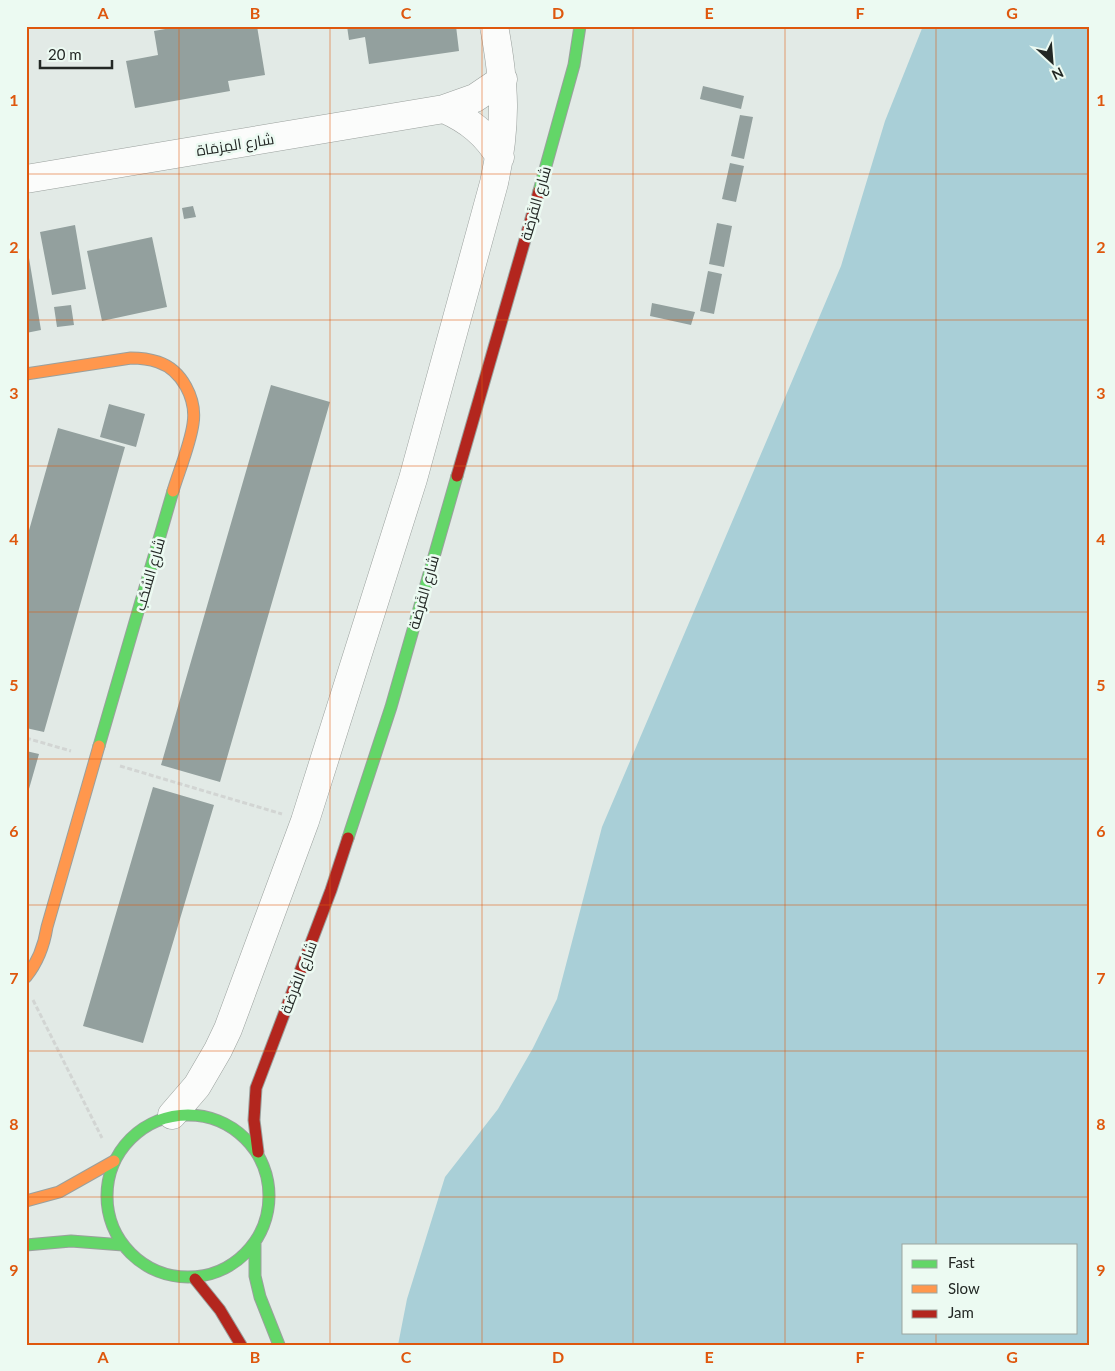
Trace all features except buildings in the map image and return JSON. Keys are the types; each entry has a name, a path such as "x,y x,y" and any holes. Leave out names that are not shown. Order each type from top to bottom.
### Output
{"street":[{"path":"172,1115 197,1086 228,1029 305,821 413,479 500,158 503,131 503,79 494,26"},
{"name":"شارع الفَرضة","path":"258,1152 253,1109 256,1088 331,890 391,707 550,152 574,64 580,26"},
{"name":"شارع المِزمَاة","path":"26,179 444,109 475,98 503,79"},
{"path":"444,109 464,119 483,133 500,158"},
{"name":"شارع السُحُب","path":"26,374 142,358 159,362 182,378 192,400 194,412 193,424 47,926 44,947 36,965 26,977"},
{"name":"شارع السُحُب","path":"26,955 47,926"},
{"path":"172,1115 206,1115 235,1128 258,1152 270,1182 268,1214 255,1244 239,1260 219,1272 194,1279 169,1275 143,1264 123,1245 110,1219 107,1190 114,1161 128,1140 149,1124 172,1115"},
{"path":"26,1201 59,1192 114,1161"},
{"path":"26,1245 71,1240 123,1245"},
{"path":"255,1244 255,1276 260,1297 280,1345"},
{"path":"194,1279 225,1316 241,1345"}],"path":[{"path":"26,738 305,821"},
{"path":"31,995 114,1161"}],"water":[{"path":"923,26 1089,26 1089,1345 398,1345 407,1299 445,1177 498,1109 533,1048 557,999 602,827 841,266 885,121"}],"traffic: fast":[{"path":"539,191 574,65 580,26"},
{"path":"348,838 391,707 457,476"},
{"path":"99,746 173,491"},
{"path":"196,1115 212,1118 226,1124 240,1133 251,1144 266,1172 269,1196 268,1212 260,1234 251,1248 240,1259 212,1274 180,1277 164,1274 150,1268 136,1259 125,1248 110,1220 107,1188 110,1172 116,1158 125,1144 136,1133 164,1118 196,1115"},
{"path":"26,1245 71,1241 123,1245"},
{"path":"255,1244 255,1276 260,1297 279,1345"}],"traffic: slow":[{"path":"26,374 131,358 158,362 167,366 181,379 186,387 193,405 194,414 189,441 173,491"},
{"path":"26,977 34,966 44,941 99,746"},
{"path":"26,1201 59,1192 114,1161"}],"traffic: jam":[{"path":"457,476 539,191"},
{"path":"258,1152 254,1120 256,1088 331,890 348,838"},
{"path":"195,1279 220,1310 241,1345"}]}
